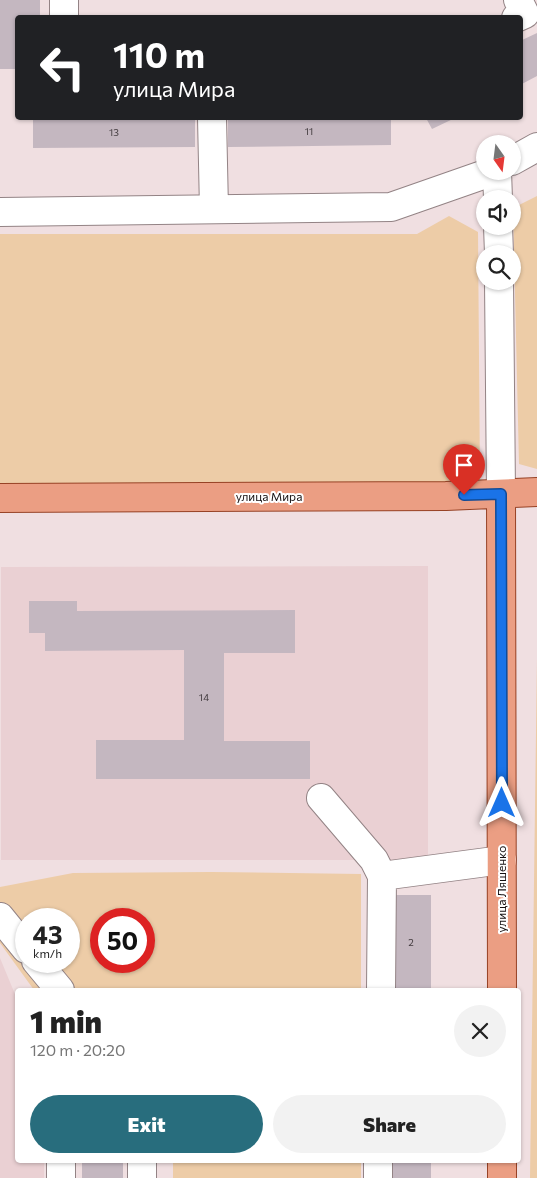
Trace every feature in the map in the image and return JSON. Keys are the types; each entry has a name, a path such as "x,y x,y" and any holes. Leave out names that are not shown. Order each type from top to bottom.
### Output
{"main road":[{"name":"улица Мира","path":"0,498 436,496 537,492"},
{"name":"улица Ляшенко","path":"501,494 502,988"},
{"path":"502,1163 502,1178"}],"street":[{"path":"64,0 64,15"},
{"path":"518,0 524,14 522,15"},
{"path":"212,120 214,209"},
{"path":"521,156 537,147"},
{"path":"0,212 391,207 476,178"},
{"name":"улица Ляшенко","path":"499,290 501,494"},
{"path":"321,798 374,860 382,876 380,988"},
{"path":"382,876 502,860"},
{"path":"0,917 15,935"},
{"path":"46,973 58,988"},
{"path":"61,1163 61,1178"},
{"path":"142,1163 142,1178"},
{"path":"378,1163 378,1178"}],"shaded area":[{"path":"537,196 537,469 519,464 515,290 521,290 521,245 514,245 514,235 521,235 521,204"},
{"path":"449,216 476,231 476,235 478,235 478,245 476,245 476,290 478,290 480,483 0,486 0,234 417,234"},
{"path":"428,566 428,860 1,860 1,567"},
{"path":"537,659 537,1178 530,1178"},
{"path":"73,873 361,874 361,988 33,988 22,973 80,973 80,908 15,908 15,964 0,943 0,887"},
{"path":"0,958 15,994 15,1163 44,1163 44,1178 0,1178"},
{"path":"173,1163 361,1163 361,1178 173,1178"}],"building":[{"path":"0,0 40,0 40,15 15,15 15,69 0,69"},
{"path":"537,33 537,76 523,83 523,40"},
{"path":"33,120 195,120 195,147 33,148"},
{"path":"228,120 391,120 391,145 228,147"},
{"path":"427,120 451,120 432,129"},
{"path":"29,601 77,601 77,611 295,610 295,653 224,653 224,741 310,741 310,779 96,779 96,740 184,740 184,650 45,651 45,633 29,633"},
{"path":"391,895 431,895 431,988 391,988"},
{"path":"82,1163 123,1163 123,1178 82,1178"},
{"path":"391,1163 431,1163 431,1178 391,1178"}],"route":[{"path":"464,495 501,494 502,803"}]}
